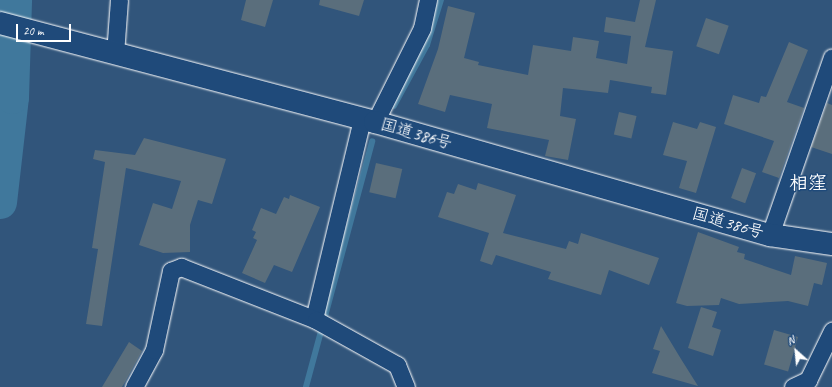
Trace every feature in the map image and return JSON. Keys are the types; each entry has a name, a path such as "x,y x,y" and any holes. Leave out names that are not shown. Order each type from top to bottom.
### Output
{"highway":[{"name":"国道386号","path":"0,23 368,120 770,235 832,244"}],"street":[{"path":"115,54 118,0"},
{"path":"315,319 368,120 422,28 428,0"},
{"path":"770,235 832,57"},
{"path":"134,387 154,350 171,271 181,267 315,319 397,365 406,387"},
{"path":"794,387 808,380 832,332"}],"building":[{"path":"246,0 273,0 265,27 241,20"},
{"path":"320,0 364,0 359,16 319,5"},
{"path":"640,0 656,0 645,47 673,51 666,95 651,93 652,87 610,80 608,93 563,88 560,116 576,119 568,160 545,156 549,140 487,128 492,104 450,95 445,112 418,104 438,49 448,6 475,13 464,58 479,62 478,65 528,75 533,45 571,51 573,37 599,41 596,58 627,64 631,36 604,32 606,17 635,22"},
{"path":"706,18 729,26 719,54 696,46"},
{"path":"789,42 808,50 787,102 804,108 779,178 762,172 774,141 724,124 733,95 759,103 761,96 766,97"},
{"path":"827,103 832,105 832,154 811,147"},
{"path":"619,112 637,116 631,138 614,134"},
{"path":"673,122 697,129 700,122 716,127 696,193 679,188 687,161 663,155"},
{"path":"144,138 226,159 212,204 198,200 190,225 190,252 163,253 139,245 153,203 172,209 181,181 126,168 102,326 86,324 98,249 92,248 105,162 93,159 95,150 135,155"},
{"path":"376,163 402,169 396,198 369,192"},
{"path":"742,168 756,173 745,203 731,198"},
{"path":"478,183 516,195 503,233 566,249 569,241 578,244 581,233 659,258 649,285 609,270 601,295 548,279 551,272 496,255 492,265 480,261 489,233 438,217 447,192 454,194 458,184 476,190"},
{"path":"290,195 320,207 292,272 274,265 265,283 242,273 257,240 253,238 256,232 252,230 261,208 276,214 284,197 289,199"},
{"path":"698,232 739,247 737,252 745,254 744,259 791,275 795,256 827,263 822,285 814,283 808,306 788,301 739,304 721,298 719,305 687,306 676,303"},
{"path":"701,307 717,312 712,327 721,330 713,356 688,348"},
{"path":"661,326 698,386 652,373 660,351 653,349"},
{"path":"774,330 798,337 788,371 764,365"},
{"path":"129,342 142,351 122,387 102,387"}],"waterway":[{"path":"0,202 12,97 15,0"},
{"path":"394,106 427,45 441,0"},
{"path":"306,387 372,142"}],"district":[{"name":"相窪","path":"808,184"}]}
